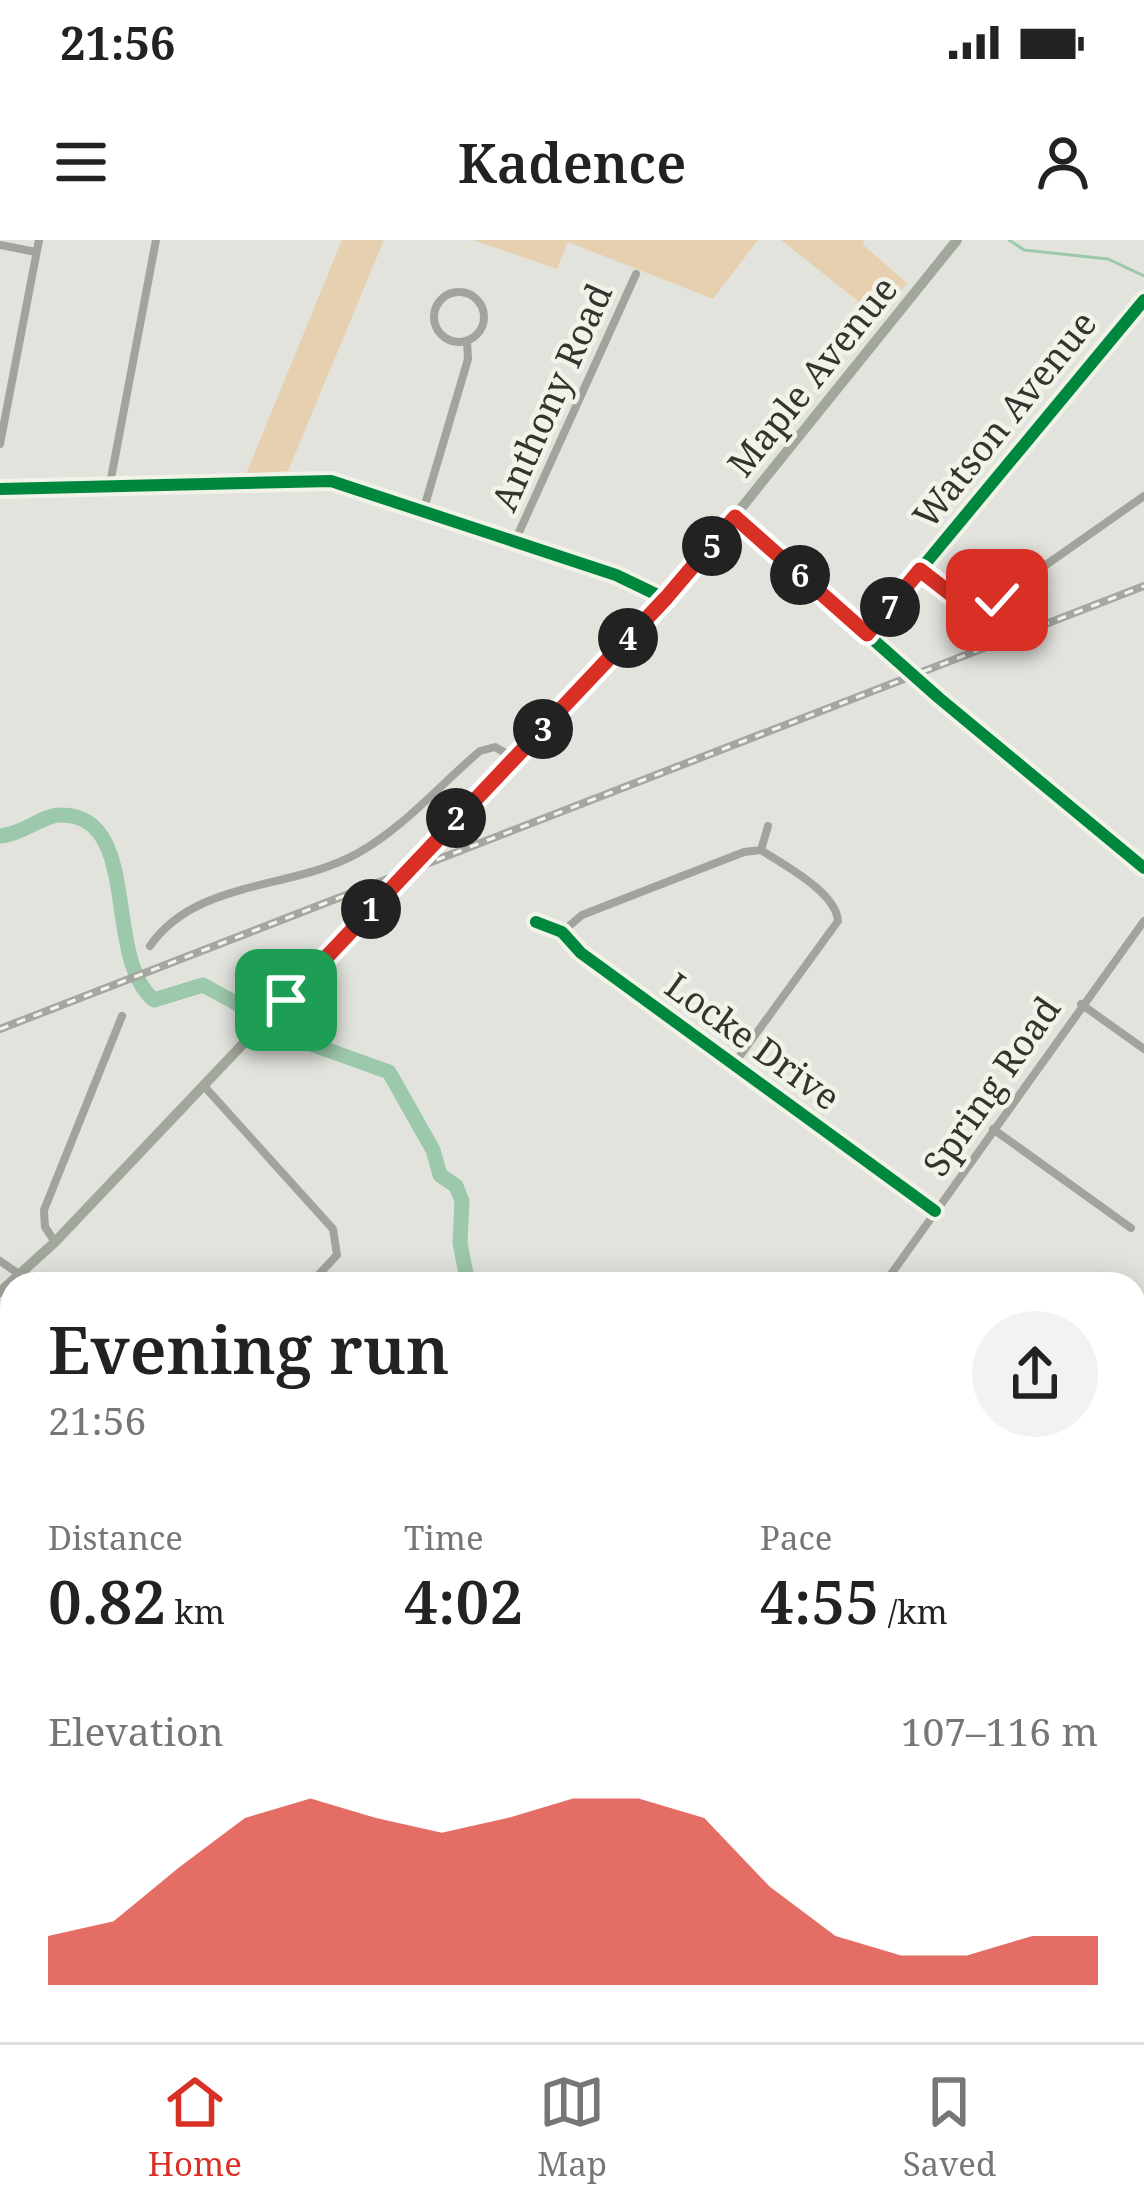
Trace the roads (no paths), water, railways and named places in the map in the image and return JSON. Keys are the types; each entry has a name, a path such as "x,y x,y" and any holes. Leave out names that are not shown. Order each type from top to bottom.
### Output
{"main road":[{"name":"Maple Avenue","path":"23,1272 666,598 957,240"}],"street":[{"path":"0,444 39,240"},
{"path":"109,489 156,240"},
{"path":"0,245 36,253"},
{"name":"Anthony Road","path":"515,541 636,274"},
{"path":"450,293 473,296 483,308 480,331 467,341 443,336 435,321 437,304 450,293"},
{"name":"Watson Avenue","path":"867,634 1144,301"},
{"path":"424,508 468,359 467,341"},
{"path":"0,488 109,489 308,479 349,484 616,575 666,598"},
{"path":"920,570 979,612 1144,496"},
{"path":"735,517 939,698 1144,868"},
{"path":"150,946 165,926 197,905 356,855 479,751 495,747 514,758"},
{"path":"761,850 768,826"},
{"path":"562,932 582,915 743,852 761,850 836,906 838,921 734,1064"},
{"name":"Spring Road","path":"892,1272 1144,921"},
{"name":"Locke Drive","path":"536,922 562,932 581,953 935,1211"},
{"path":"1081,1004 1144,1049"},
{"path":"55,1242 45,1227 46,1202 122,1016"},
{"path":"204,1086 333,1229 337,1256 322,1272"},
{"path":"993,1130 1131,1228"}],"waterway":[{"path":"1009,240 1024,250 1108,259 1144,276"},
{"path":"0,836 60,815 86,821 102,837 113,862 129,953 138,980 154,1000 203,985 311,1044 389,1072 433,1150 440,1175 456,1186 462,1201 460,1243 466,1272"}],"railway":[{"path":"0,1029 1144,586"}]}
